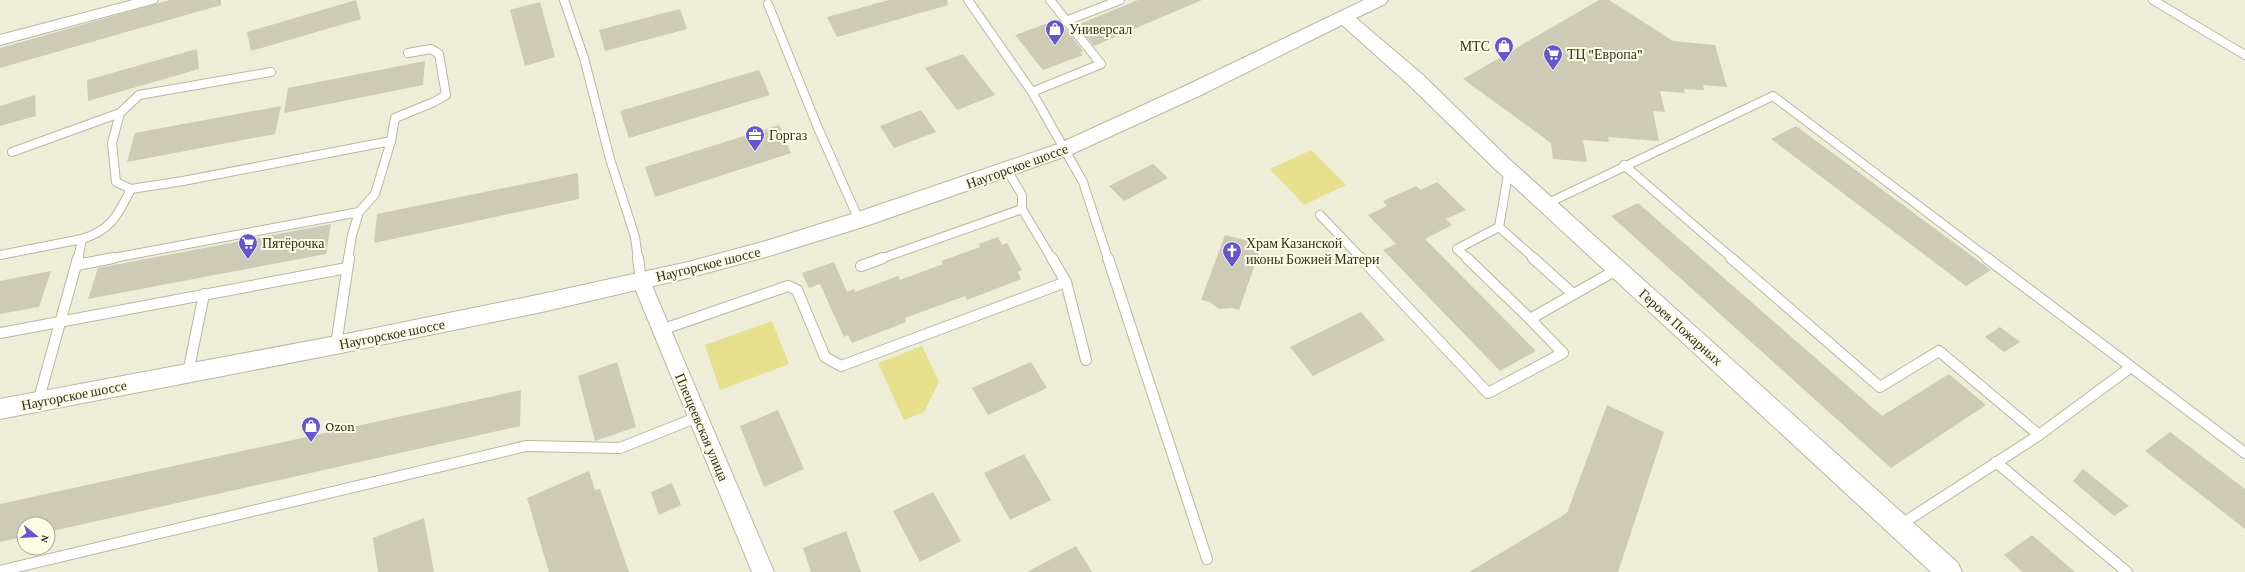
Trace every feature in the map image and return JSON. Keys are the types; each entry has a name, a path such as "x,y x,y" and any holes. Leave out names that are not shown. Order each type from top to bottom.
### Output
{"main road":[{"name":"Наугорское шоссе","path":"0,409 336,345 641,281 766,249 859,220 1008,170 1064,149 1192,91 1379,0"},
{"name":"Героев Пожарных","path":"1344,17 1416,80 1546,204 1949,572"}],"street":[{"path":"0,40 151,0"},
{"name":"Плещеевская улица","path":"641,281 763,572"}],"lane":[{"path":"564,0 584,58 610,159 634,237 641,281"},
{"path":"968,0 1032,92 1083,182 1207,559"},
{"path":"1032,92 1101,64 1050,0"},
{"path":"1066,21 1120,0"},
{"path":"2153,0 2245,55"},
{"path":"768,4 820,134 859,220"},
{"path":"336,345 347,268 359,212 375,194 392,141 396,118 406,112 437,103 446,95 439,54 430,49 408,53"},
{"path":"12,152 120,113 139,95 271,72"},
{"path":"1546,204 1624,165 1773,96 2245,453"},
{"path":"120,113 112,144 116,182 131,189 183,181 392,141"},
{"path":"1624,165 1880,387 1939,351 2039,435"},
{"path":"1499,227 1509,169"},
{"path":"1008,170 1022,195 1022,209 1066,282 1086,360"},
{"path":"0,255 97,236 107,229 116,219 131,189"},
{"path":"861,266 1022,209"},
{"path":"78,264 359,212"},
{"path":"1320,215 1488,393 1563,353 1457,249 1499,227"},
{"path":"1499,227 1573,294"},
{"path":"38,402 78,264 82,239"},
{"path":"0,333 347,268"},
{"path":"1530,319 1618,270"},
{"path":"661,330 788,286 797,290 825,357 829,361 841,366 1066,282"},
{"path":"188,373 204,294"},
{"path":"1899,526 2039,435 2131,367"},
{"path":"0,571 526,446 620,448 698,417"},
{"path":"1996,462 2127,572"}],"shaded area":[{"path":"1311,150 1346,185 1304,205 1270,169"},
{"path":"772,321 789,364 720,390 705,345"},
{"path":"922,346 939,382 924,412 904,420 878,363"}],"building":[{"path":"170,0 221,0 221,5 0,68 0,48"},
{"path":"356,0 361,19 251,51 247,32"},
{"path":"889,0 947,0 948,5 837,37 827,17"},
{"path":"1138,0 1202,0 1094,46 1077,25"},
{"name":"ТЦ \"Европа\"","path":"1599,0 1609,0 1673,41 1715,45 1727,87 1703,85 1704,90 1684,89 1685,93 1660,91 1665,112 1653,111 1659,141 1608,137 1609,142 1583,140 1587,162 1553,159 1551,143 1463,79"},
{"path":"540,2 555,57 525,66 510,10"},
{"path":"680,9 687,29 605,51 599,30"},
{"path":"1053,21 1062,31 1066,29 1083,51 1080,52 1083,55 1043,70 1015,35"},
{"path":"197,49 199,69 88,101 87,80"},
{"path":"963,54 995,95 957,110 925,68"},
{"path":"425,61 423,85 284,113 288,88"},
{"path":"759,70 770,95 629,138 620,111"},
{"path":"35,95 36,116 0,126 0,106"},
{"path":"281,106 275,134 127,162 135,133"},
{"path":"921,110 936,132 894,148 880,126"},
{"path":"779,125 791,153 655,197 645,167"},
{"path":"1796,126 1991,270 1966,286 1771,139"},
{"path":"1153,164 1168,178 1124,201 1109,186"},
{"path":"578,173 579,199 374,243 377,214"},
{"path":"1437,182 1466,210 1446,219 1452,225 1425,239 1536,351 1500,371 1383,250 1396,244 1368,215 1387,206 1383,201 1416,186 1421,190"},
{"path":"1638,203 1882,416 1949,374 1986,405 1891,468 1611,216"},
{"path":"331,224 326,254 88,299 98,268"},
{"name":"Храм Казанской иконы Божией Матери","path":"1225,235 1262,244 1239,310 1231,308 1219,309 1210,302 1201,300"},
{"path":"998,237 1002,245 1007,243 1022,270 1018,272 1021,279 967,300 965,296 905,318 906,322 852,343 848,335 844,337 820,284 809,288 802,273 834,262 847,292 854,289 855,292 898,276 900,280 943,264 941,261 980,247 979,244"},
{"path":"51,271 39,307 0,314 0,281"},
{"path":"1361,312 1385,340 1313,376 1290,347"},
{"path":"2000,327 2020,342 2004,352 1985,337"},
{"path":"617,362 636,427 595,441 578,376"},
{"path":"1031,362 1047,388 988,415 972,388"},
{"path":"521,390 520,426 56,530 56,516 16,516 16,539 0,542 0,504"},
{"path":"1607,405 1664,432 1618,572 1469,572 1567,513"},
{"path":"778,410 804,469 764,487 740,426"},
{"path":"2170,432 2245,489 2245,529 2145,451"},
{"path":"1024,454 1051,500 1010,520 984,473"},
{"path":"2083,469 2129,506 2114,516 2073,481"},
{"path":"589,471 595,490 600,489 629,572 549,572 527,498"},
{"path":"672,483 681,505 659,515 651,492"},
{"path":"933,492 961,541 920,562 893,511"},
{"path":"424,518 434,572 378,572 373,538"},
{"path":"846,531 861,572 811,572 803,548"},
{"path":"2032,535 2075,572 2022,572 2004,555"},
{"path":"1076,546 1092,572 1027,572"}],"place":[{"name":"Универсал","path":"1055,46"},
{"name":"МТС","path":"1504,63"},
{"name":"ТЦ \"Европа\"","path":"1553,71"},
{"name":"Горгаз","path":"755,152"},
{"name":"Пятёрочка","path":"248,260"},
{"name":"Храм Казанской иконы Божией Матери","path":"1232,268"},
{"name":"Ozon","path":"311,443"}]}
